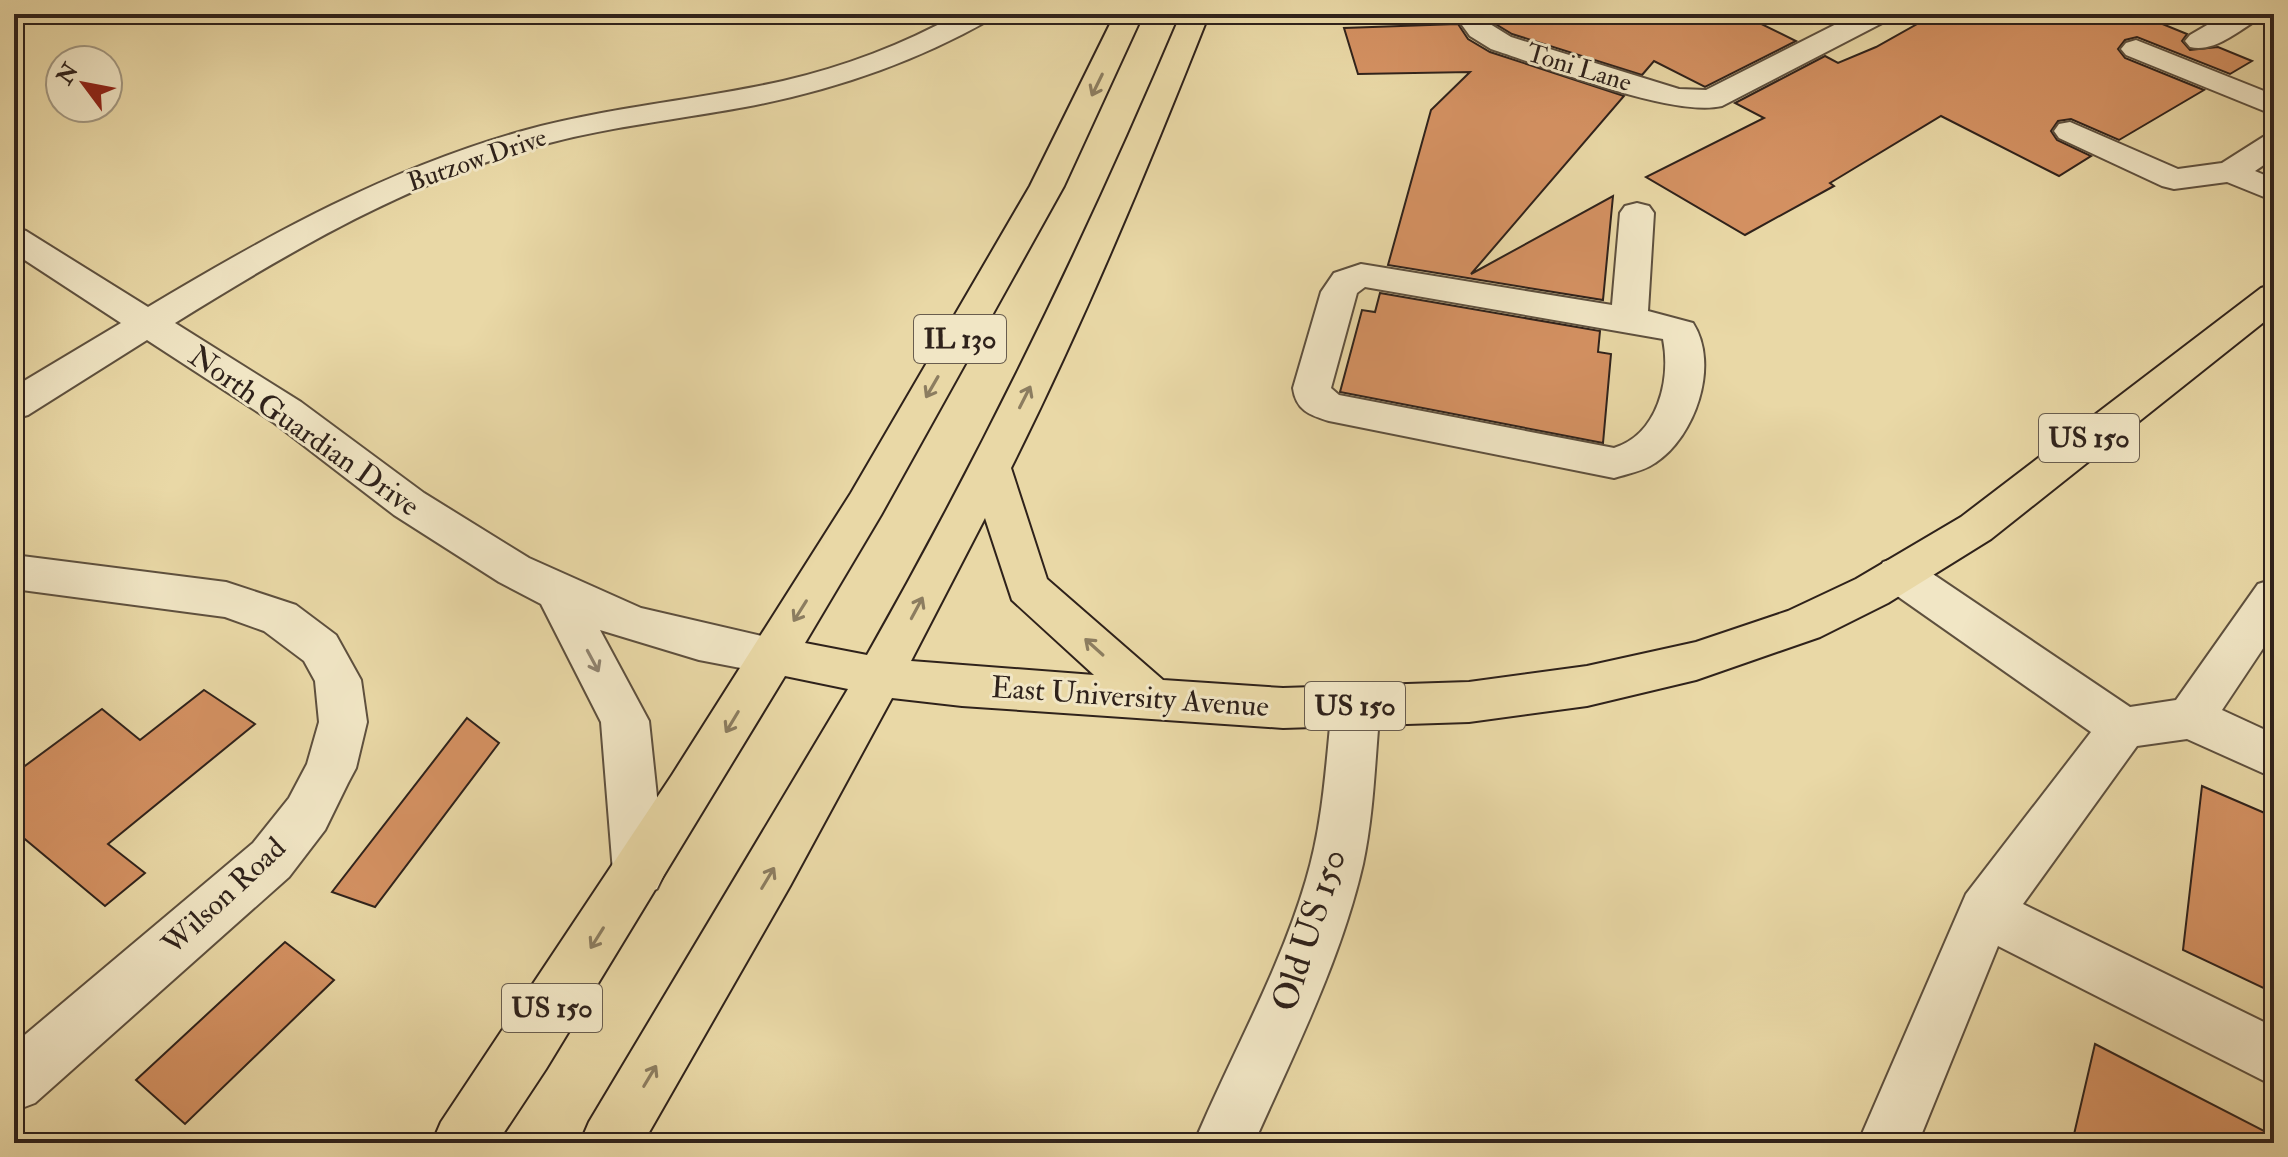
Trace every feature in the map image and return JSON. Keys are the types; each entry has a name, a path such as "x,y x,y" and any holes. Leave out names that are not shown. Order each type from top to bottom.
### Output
{"main road":[{"name":"IL 130","path":"772,655 866,504 1047,186 1129,14"},
{"name":"IL 130","path":"990,467 1085,276 1158,111 1195,14"},
{"name":"East University Avenue","path":"772,655 881,677 962,686 1283,708 1469,702 1587,686 1696,661 1804,624 1899,574 1976,528 2274,296"},
{"path":"610,1143 783,854 881,677 990,467"},
{"path":"990,467 1028,588 1152,699"},
{"name":"US 150","path":"462,1143 639,872 772,655"}],"street":[{"name":"Butzow Drive","path":"14,405 279,247 421,176 504,146 573,128 781,90 841,74 909,50 979,14"},
{"name":"Toni Lane","path":"1468,14 1480,30 1501,43 1662,93 1700,100 1711,99 1878,14"},
{"path":"2200,41 2247,14"},
{"path":"2136,49 2274,106"},
{"path":"2070,131 2174,179 2231,172 2274,144"},
{"path":"2231,172 2274,191"},
{"path":"1629,319 1637,213"},
{"name":"North Guardian Drive","path":"14,238 287,412 409,504 514,570 632,624 699,642 772,655"},
{"path":"1361,275 1629,319 1680,332 1684,345 1680,404 1655,442 1640,455 1614,463 1329,407 1314,399 1312,388 1339,292 1347,281 1361,275"},
{"name":"Wilson Road","path":"14,572 226,600 280,618 320,648 338,680 343,722 331,768 307,814 271,860 14,1082"},
{"path":"1899,574 2123,728 2190,718 2274,757"},
{"path":"557,592 625,721 639,872"},
{"path":"2190,718 2274,596"},
{"name":"Old US 150","path":"1224,1143 1294,989 1332,880 1344,818 1356,706"},
{"path":"1888,1143 1985,912 2123,728"},
{"path":"1985,912 2274,1057"}],"building":[{"path":"1531,14 1741,14 1796,41 1705,87 1654,61 1642,75 1512,34 1494,23 1544,21"},
{"path":"1935,14 2138,14 2187,34 2182,41 2190,50 2218,47 2252,61 2230,74 2137,37 2125,40 2118,49 2125,58 2204,90 2119,140 2071,119 2058,121 2051,131 2057,140 2091,156 2059,176 1941,116 1830,183 1834,186 1745,235 1646,177 1764,118 1735,103 1825,56 1838,63 1876,47"},
{"path":"1458,24 1468,39 1490,52 1624,96 1471,274 1613,196 1603,300 1388,265 1431,110 1470,72 1358,74 1344,28"},
{"path":"1380,293 1600,331 1598,352 1611,354 1603,443 1340,392 1362,310 1375,312"},
{"path":"204,690 255,724 108,844 145,873 105,906 14,830 14,774 102,709 140,740"},
{"path":"467,718 499,743 375,907 332,892"},
{"path":"2202,786 2274,817 2274,993 2183,950"},
{"path":"285,942 334,980 185,1124 136,1080"},
{"path":"2095,1044 2274,1136 2274,1143 2072,1143"}]}
